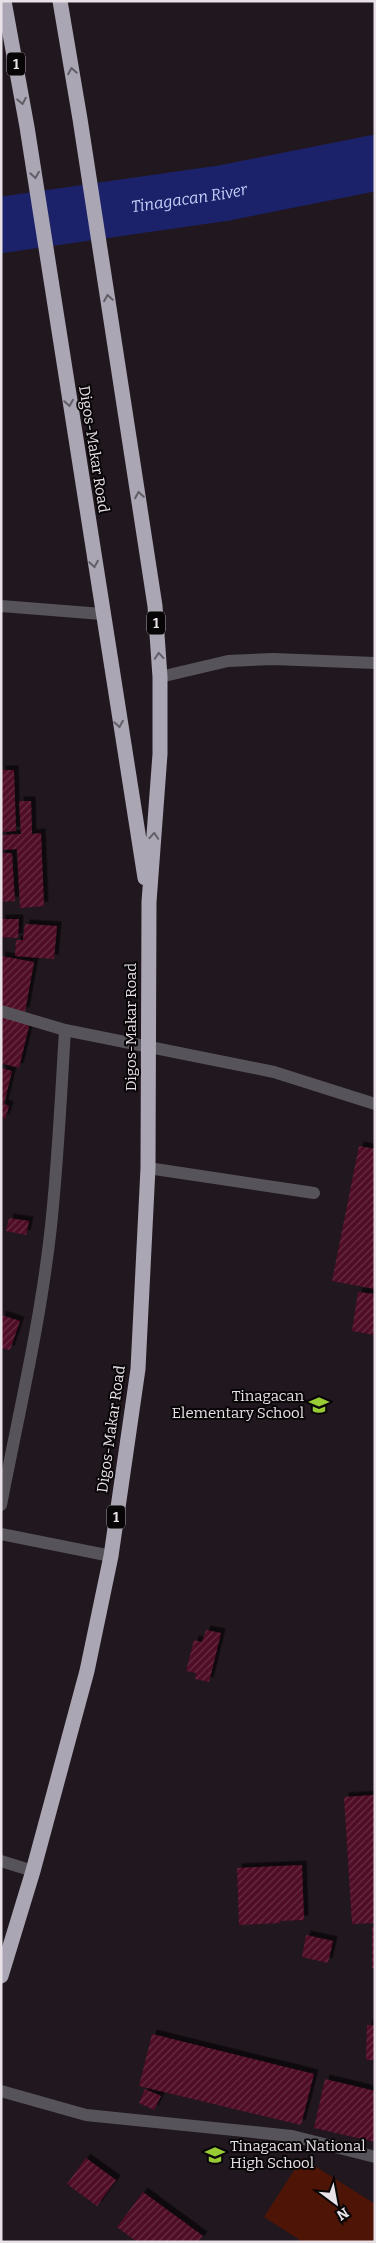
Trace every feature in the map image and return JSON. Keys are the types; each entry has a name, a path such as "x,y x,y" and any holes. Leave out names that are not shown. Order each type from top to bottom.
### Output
{"highway":[{"name":"Digos-Makar Road","path":"4,1 27,127 102,614 149,902"},
{"name":"Digos-Makar Road","path":"1,1976 33,1871 87,1671 111,1556 138,1368 148,1168 150,1046 149,902 160,754 160,677 148,548 60,1"}],"street":[{"path":"1,606 102,614"},
{"path":"160,677 228,661 273,659 375,663"},
{"path":"1,1011 64,1030 274,1072 375,1104"},
{"path":"1,1505 38,1313 51,1227 58,1153 64,1030"},
{"path":"148,1168 314,1194"},
{"path":"1,1434 14,1438"},
{"path":"1,1534 111,1556"},
{"path":"1,1861 33,1871"},
{"path":"1,2092 86,2115 292,2136 375,2157"}],"shaded area":[{"path":"302,2158 375,2204 375,2242 303,2242 264,2217"}],"building":[{"path":"1,770 14,770 16,831 1,832"},
{"path":"19,801 31,801 32,834 41,833 44,906 20,908 17,849 3,850 2,835 21,834"},
{"path":"1,853 12,853 15,901 1,902"},
{"path":"1,919 19,919 18,938 1,937"},
{"path":"25,924 57,926 54,959 15,956 16,940 23,940"},
{"path":"1,956 34,962 25,1012 1,1008"},
{"path":"1,1015 30,1022 19,1068 1,1063"},
{"path":"1,1068 12,1071 4,1104 9,1106 5,1119 1,1118"},
{"path":"359,1146 375,1149 375,1289 332,1281"},
{"path":"9,1218 29,1221 26,1235 6,1231"},
{"path":"358,1292 375,1294 375,1335 352,1331"},
{"path":"1,1315 20,1321 10,1350 1,1348"},
{"path":"206,1630 221,1633 209,1682 195,1679 196,1673 186,1671 194,1640 202,1642"},
{"path":"375,1795 375,1923 352,1924 344,1797"},
{"path":"302,1865 304,1920 239,1925 237,1868"},
{"path":"372,1927 375,1927 375,1968 372,1968"},
{"path":"306,1935 333,1941 328,1963 302,1957"},
{"path":"367,2025 375,2025 375,2060 366,2060"},
{"path":"152,2034 314,2074 301,2125 139,2086"},
{"path":"325,2079 375,2091 375,2142 314,2128"},
{"path":"145,2089 161,2096 154,2110 139,2103"},
{"path":"86,2158 116,2180 97,2206 67,2184"},
{"path":"143,2192 203,2236 198,2242 137,2242 117,2227"}],"waterway":[{"name":"Tinagacan River","path":"1,225 224,193 375,163"}],"place":[{"name":"Tinagacan Elementary School","path":"319,1405"},
{"name":"Tinagacan National High School","path":"215,2155"}]}
